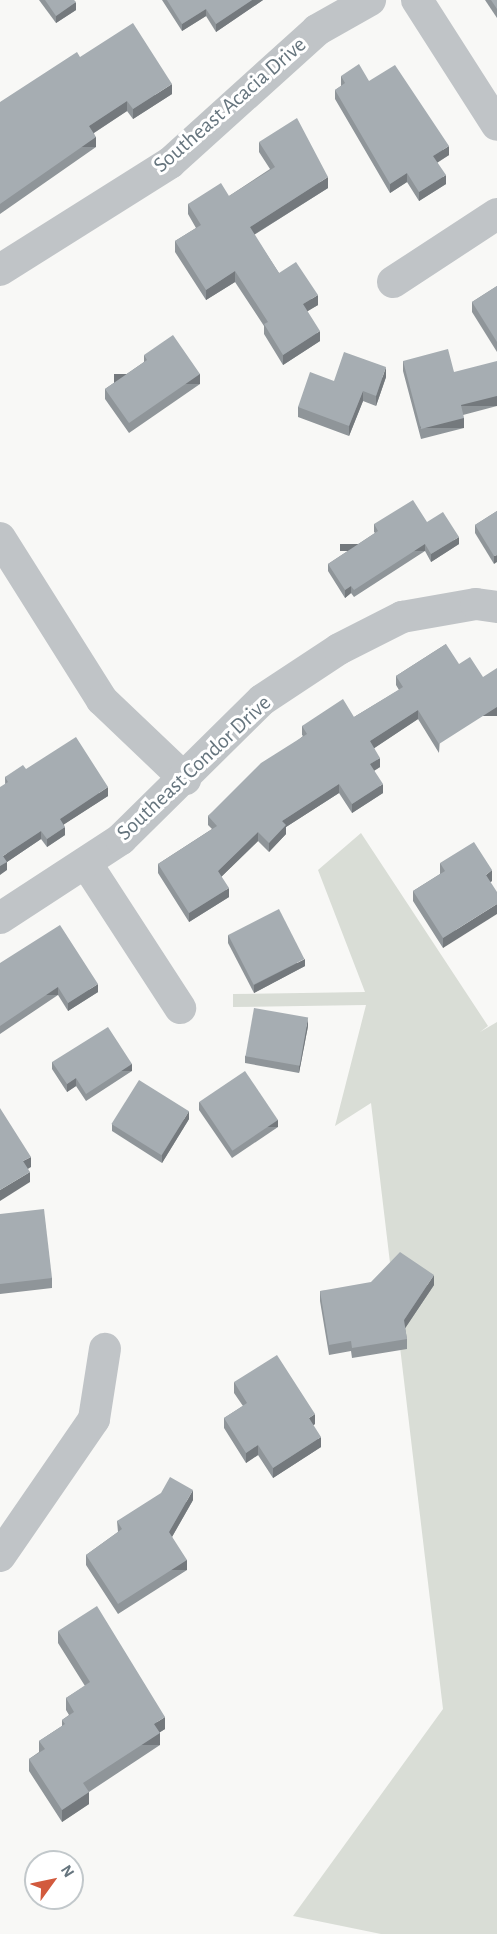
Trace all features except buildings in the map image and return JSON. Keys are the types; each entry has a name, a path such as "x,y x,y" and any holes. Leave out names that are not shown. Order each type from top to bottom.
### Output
{"street":[{"name":"Southeast Acacia Drive","path":"0,270 170,163 317,30 370,0"},
{"path":"417,0 497,126"},
{"path":"393,282 497,214"},
{"path":"0,538 102,700 185,779"},
{"name":"Southeast Condor Drive","path":"0,918 121,839 185,779 262,700 339,649 402,618 476,604 497,607"},
{"path":"86,863 180,1008"},
{"path":"0,1556 94,1419 105,1349"}],"shaded area":[{"path":"361,833 488,1026 480,1032 497,1022 497,1934 381,1934 293,1916 443,1709 371,1103 335,1126 366,1005 233,1007 233,994 365,992 318,870"}]}
